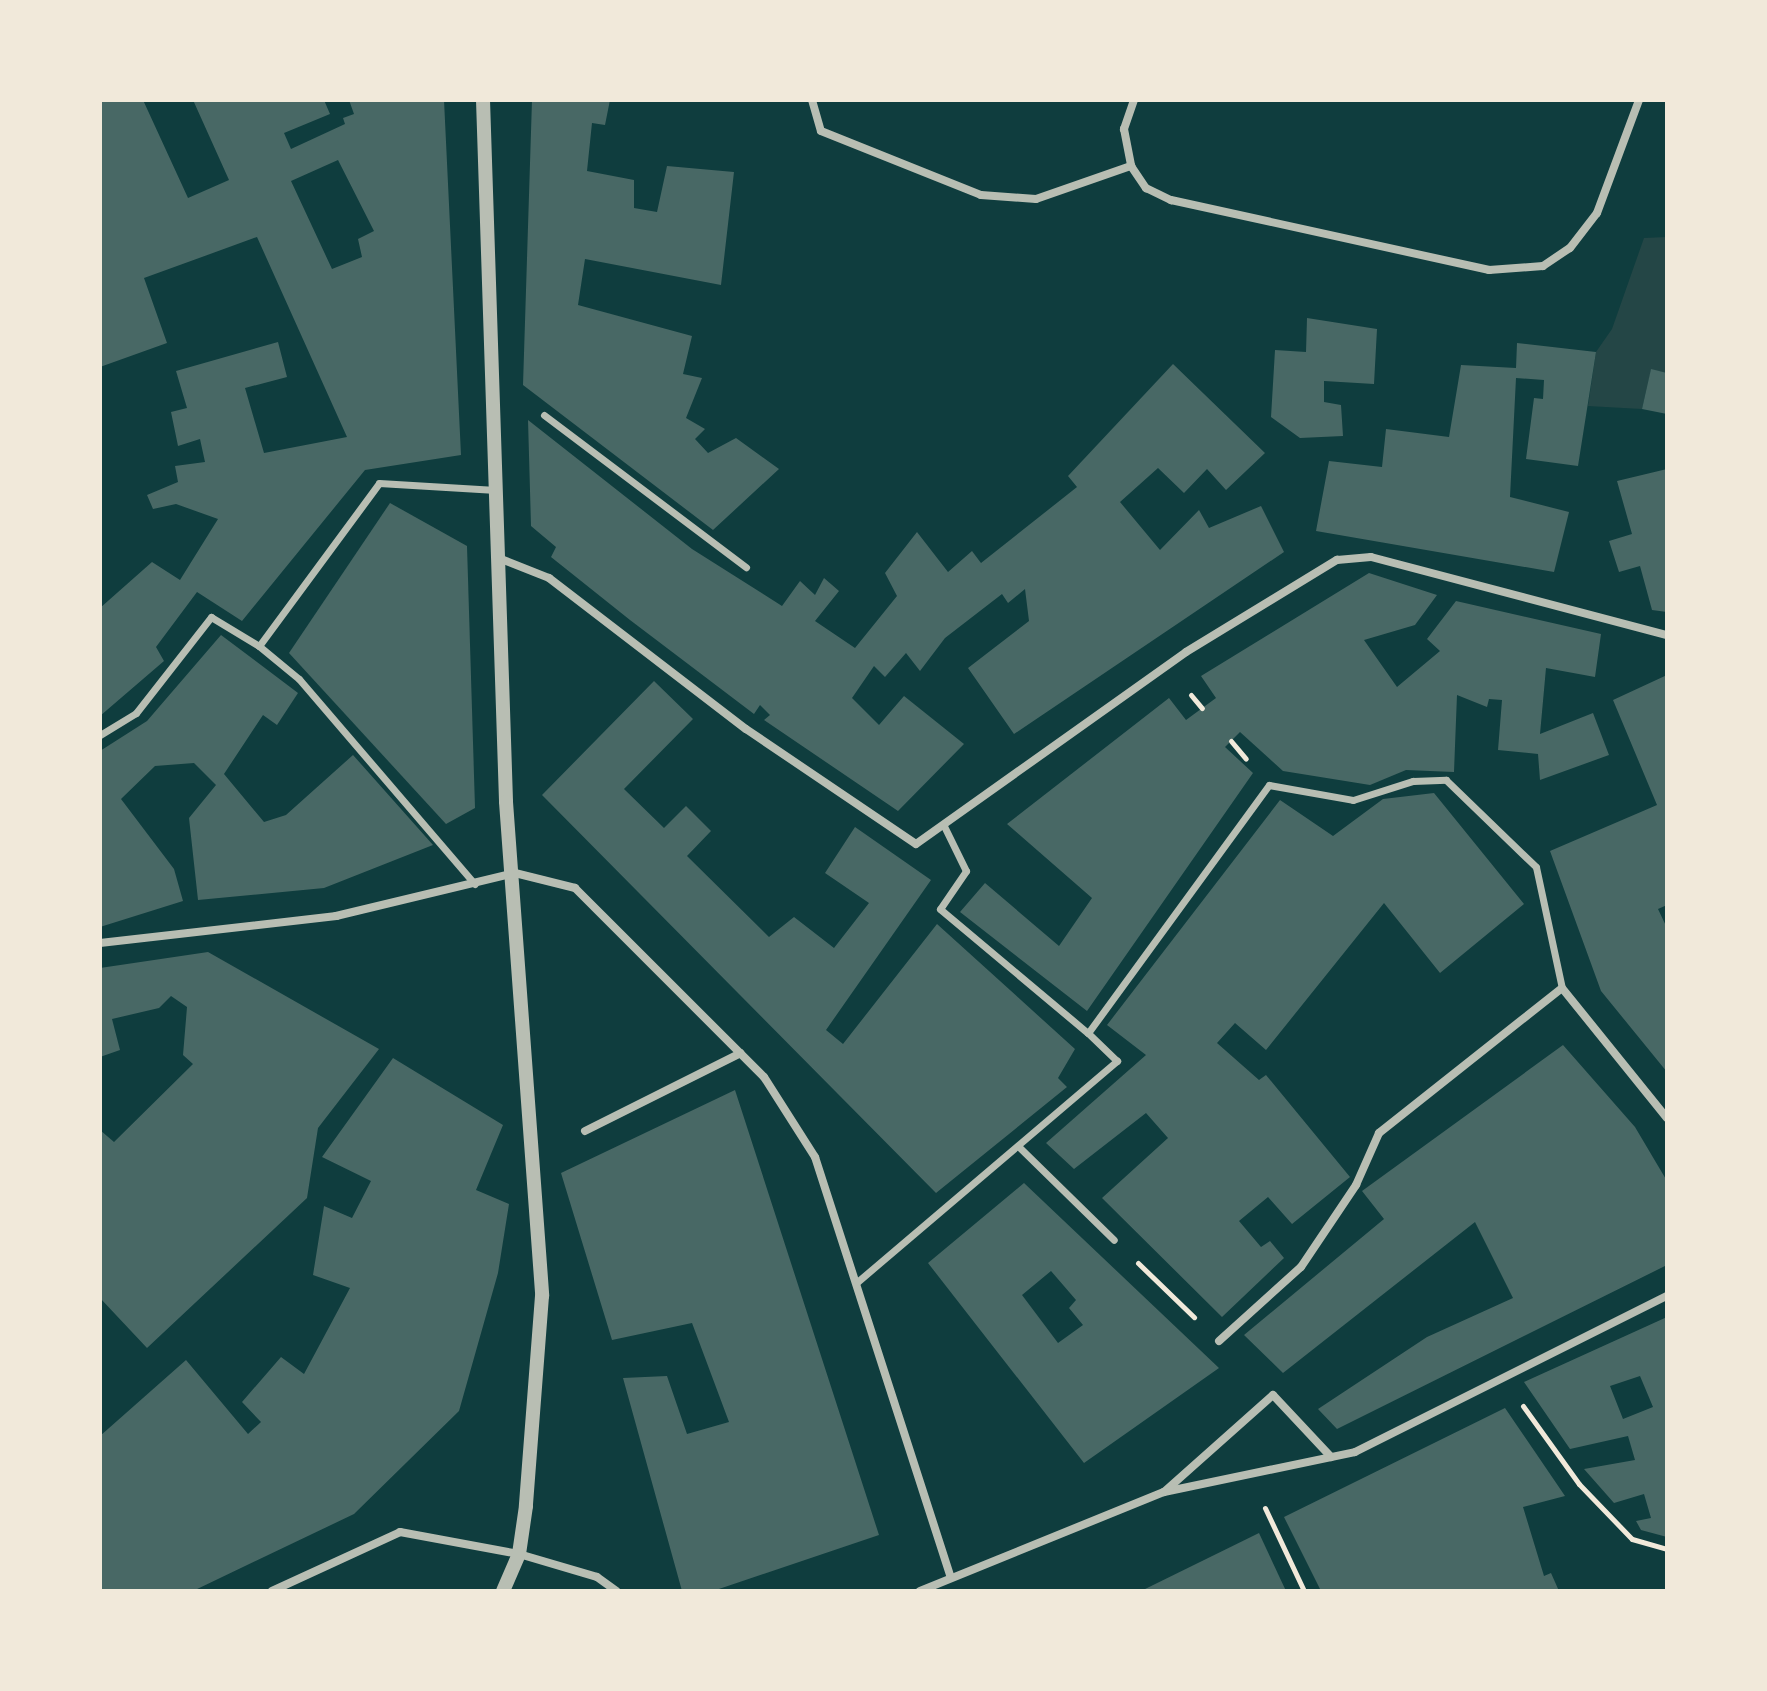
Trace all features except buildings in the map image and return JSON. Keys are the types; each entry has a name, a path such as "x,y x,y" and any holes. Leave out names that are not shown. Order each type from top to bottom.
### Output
{"street":[{"path":"483,100 501,559 506,802 515,873 541,1355 519,1554 503,1591"},
{"path":"812,100 821,131 981,195 1036,199 1131,166"},
{"path":"1134,100 1124,129 1131,166 1146,188 1171,200 1489,270 1543,266 1597,213 1639,100"},
{"path":"544,415 746,567"},
{"path":"259,646 379,483 496,490"},
{"path":"501,559 549,578 887,828 916,844 1186,652 1337,560 1371,557 1667,635"},
{"path":"100,735 136,713 211,617 259,646 299,679 475,884"},
{"path":"1088,1033 1269,785 1353,800 1413,781 1446,780 1536,867 1544,890 1562,988 1589,1026 1667,1118"},
{"path":"856,1283 1117,1061 940,909 966,871 944,826"},
{"path":"100,943 203,927 336,916 515,873 575,888 764,1077 815,1157 951,1578"},
{"path":"1219,1341 1301,1267 1356,1185 1379,1133 1562,988"},
{"path":"585,1131 741,1053"},
{"path":"1018,1146 1114,1240"},
{"path":"920,1591 1164,1492 1355,1452 1476,1386 1667,1296"},
{"path":"1164,1492 1273,1395 1331,1457"},
{"path":"272,1591 400,1532 519,1554 597,1577 616,1591"}],"path":[{"path":"1114,1240 1219,1341"},
{"path":"1476,1386 1488,1407 1514,1393 1579,1484 1632,1539 1667,1549"},
{"path":"1274,1526 1304,1591"}],"shaded area":[{"path":"1667,237 1667,373 1651,370 1642,409 1588,406 1596,352 1612,329 1644,238"}]}
